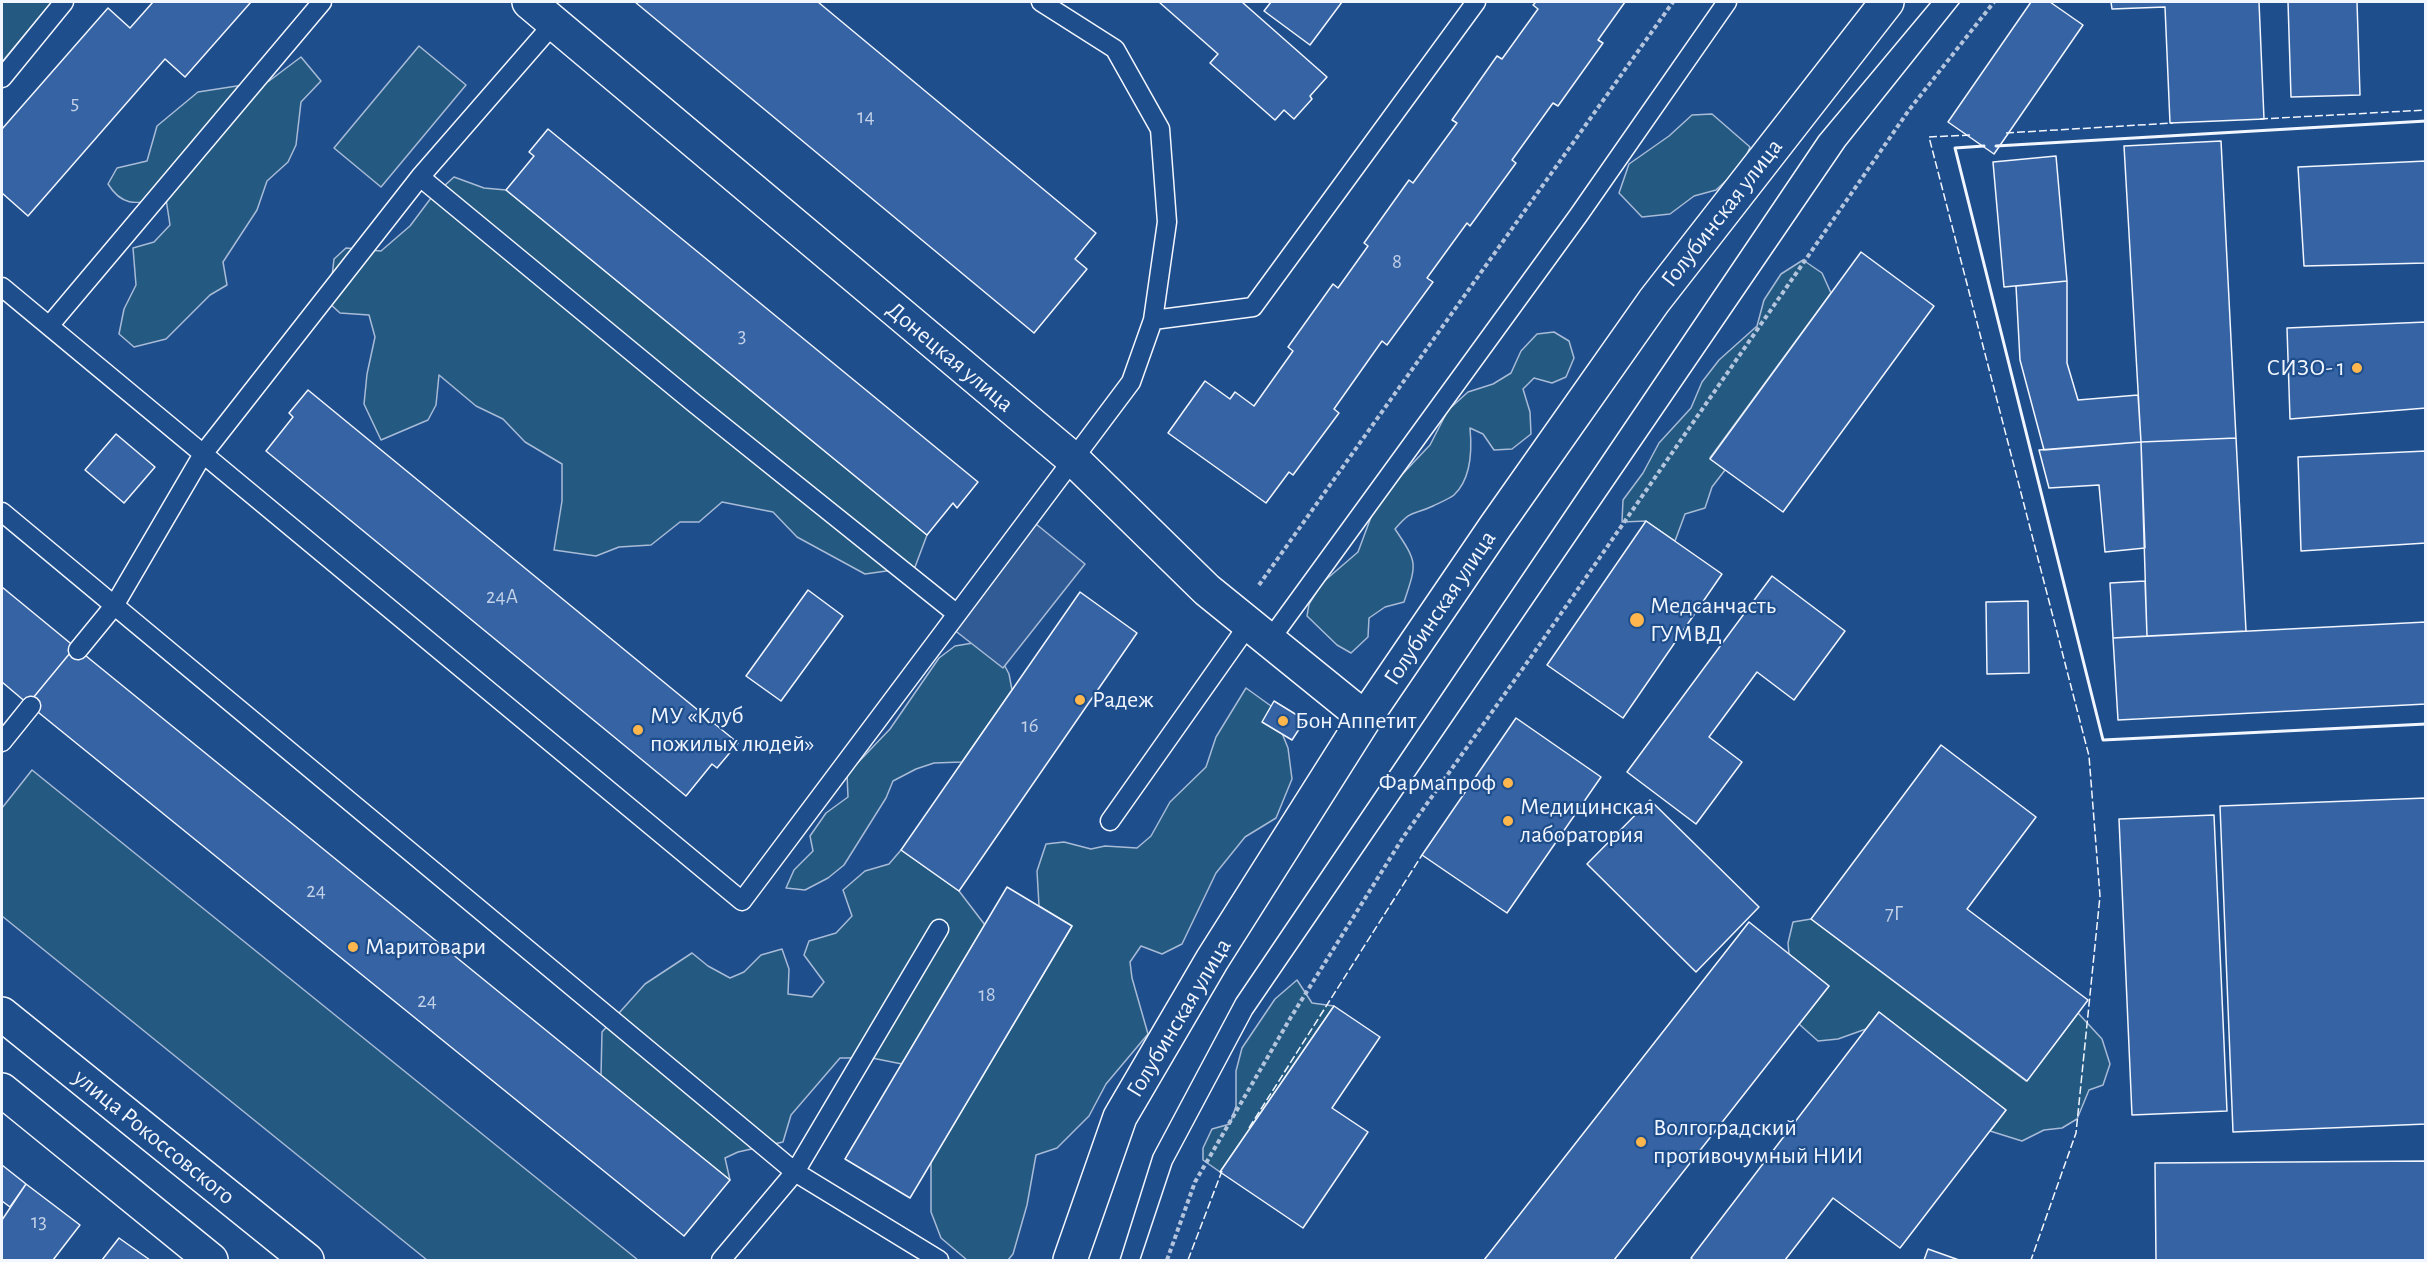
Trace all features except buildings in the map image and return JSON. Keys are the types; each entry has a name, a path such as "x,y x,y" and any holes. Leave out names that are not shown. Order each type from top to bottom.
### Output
{"main road":[{"name":"Донецкая улица","path":"529,2 1074,460 1207,590 1365,718"},
{"name":"Голубинская улица","path":"1070,1260 1120,1118 1212,960 1365,718 1495,527 1654,301 1879,4"},
{"name":"улица Рокоссовского","path":"2,1014 307,1260"},
{"path":"2,1090 212,1260"}],"lane":[{"path":"2,78 64,2"},
{"path":"49,326 322,2"},
{"path":"2,287 742,901 1131,382 1153,320 1167,222 1160,129 1115,49 1041,2"},
{"path":"1153,320 1253,307 1476,2"},
{"path":"1110,821 1259,632 1578,216 1727,2"},
{"path":"78,650 114,606 203,454 420,177 554,23"},
{"path":"420,177 694,403 957,614"},
{"path":"2,512 795,1172 939,1260"},
{"path":"2,742 31,706"},
{"path":"722,1260 795,1172 939,929"}],"path":[{"path":"1207,590 1256,589 1673,2"},
{"path":"1167,1260 1195,1182 1291,1017 1404,836 1531,657 1909,110 1994,2"}],"shaded area":[{"path":"2,2 52,2 2,62"},
{"path":"419,46 466,85 381,187 334,148"},
{"path":"301,57 321,81 301,102 296,145 288,162 267,181 257,210 223,262 227,285 210,295 166,339 134,347 119,334 124,309 136,285 133,248 154,242 170,225 166,199 134,202 120,198 114,192 108,184 117,168 147,161 157,126 198,92 269,81"},
{"path":"1712,114 1750,147 1742,166 1716,190 1694,196 1670,214 1642,217 1619,193 1629,164 1669,136 1692,115"},
{"path":"454,177 484,188 506,190 927,535 915,567 865,574 797,537 773,512 722,502 699,522 680,522 651,545 619,547 596,556 554,550 562,501 562,464 525,442 503,419 476,406 439,375 436,405 428,420 381,440 364,404 367,374 375,337 369,315 340,313 329,303 334,259 346,248 381,251 410,226 431,198"},
{"path":"1803,260 1822,273 1831,293 1710,458 1725,470 1712,487 1705,508 1685,514 1675,541 1646,521 1622,522 1623,500 1643,473 1659,443 1691,408 1702,382 1719,360 1757,326 1764,300 1781,274"},
{"path":"1554,332 1569,341 1574,358 1566,377 1552,383 1534,378 1523,389 1530,412 1531,434 1512,449 1494,450 1483,434 1470,428 1469,463 1460,488 1447,499 1409,515 1395,529 1408,549 1413,564 1404,602 1385,607 1369,618 1368,637 1351,653 1337,645 1307,616 1309,604 1322,583 1358,552 1377,501 1430,445 1448,410 1468,392 1493,384 1511,373 1521,351 1537,334"},
{"path":"1036,524 1085,564 1003,668 953,629"},
{"path":"979,642 997,651 1009,674 1012,690 962,762 934,763 893,781 886,798 844,865 828,878 805,890 786,888 794,870 813,851 810,836 826,813 848,797 847,774 890,729 939,658 955,646"},
{"path":"1246,688 1271,706 1288,748 1292,779 1276,818 1245,837 1216,873 1182,944 1162,954 1141,946 1130,962 1132,978 1148,1034 1106,1084 1089,1116 1057,1148 1036,1155 1027,1205 1013,1254 1008,1260 967,1260 941,1238 931,1212 931,1162 1072,926 1039,906 1037,871 1046,844 1064,842 1091,849 1105,846 1137,848 1151,836 1170,802 1206,767 1216,737"},
{"path":"32,770 638,1260 427,1260 2,916 2,808"},
{"path":"901,850 959,891 985,925 902,1064 872,1058 840,1058 791,1115 783,1142 738,1152 725,1158 730,1180 601,1076 602,1032 645,984 692,953 708,966 730,978 744,972 761,955 782,949 789,969 788,994 812,997 824,982 804,955 809,941 836,933 852,916 843,890 865,871 889,864"},
{"path":"1811,919 2026,1081 2078,1013 2102,1039 2110,1064 2103,1085 2089,1090 2077,1119 2062,1128 2044,1130 2022,1141 1990,1131 2006,1110 1879,1012 1866,1029 1838,1039 1818,1041 1799,1024 1829,986 1789,954 1788,943 1793,922"},
{"path":"1297,980 1312,1003 1334,1006 1220,1172 1203,1160 1203,1148 1212,1129 1230,1124 1236,1106 1236,1071 1242,1048 1275,999"}],"tram line":[{"path":"1120,1260 1153,1155 1236,999 1819,136 1931,2"},
{"path":"1140,1260 1172,1164 1252,1014 1845,146 1960,2"}],"fence":[{"path":"2260,119 2426,110"},
{"path":"2006,133 2173,123"},
{"path":"1970,135 1929,137 2089,756 2100,896 2076,1133 2031,1260"},
{"path":"1249,1128 1422,855"},
{"path":"1188,1260 1222,1171"}],"wall":[{"path":"1996,146 2426,121"},
{"path":"1984,146 1955,148 2103,740 2426,724"}],"place":[{"name":"СИЗО- 1","path":"2357,368"},
{"name":"Медсанчасть ГУМВД","path":"1637,620"},
{"name":"Радеж","path":"1080,700"},
{"name":"Бон Аппетит","path":"1283,721"},
{"name":"МУ «Клуб пожилых людей»","path":"638,730"},
{"name":"Фармапроф","path":"1508,783"},
{"name":"Медицинская лаборатория","path":"1508,821"},
{"name":"Маритовари","path":"353,947"},
{"name":"Волгоградский противочумный НИИ","path":"1641,1142"}]}
